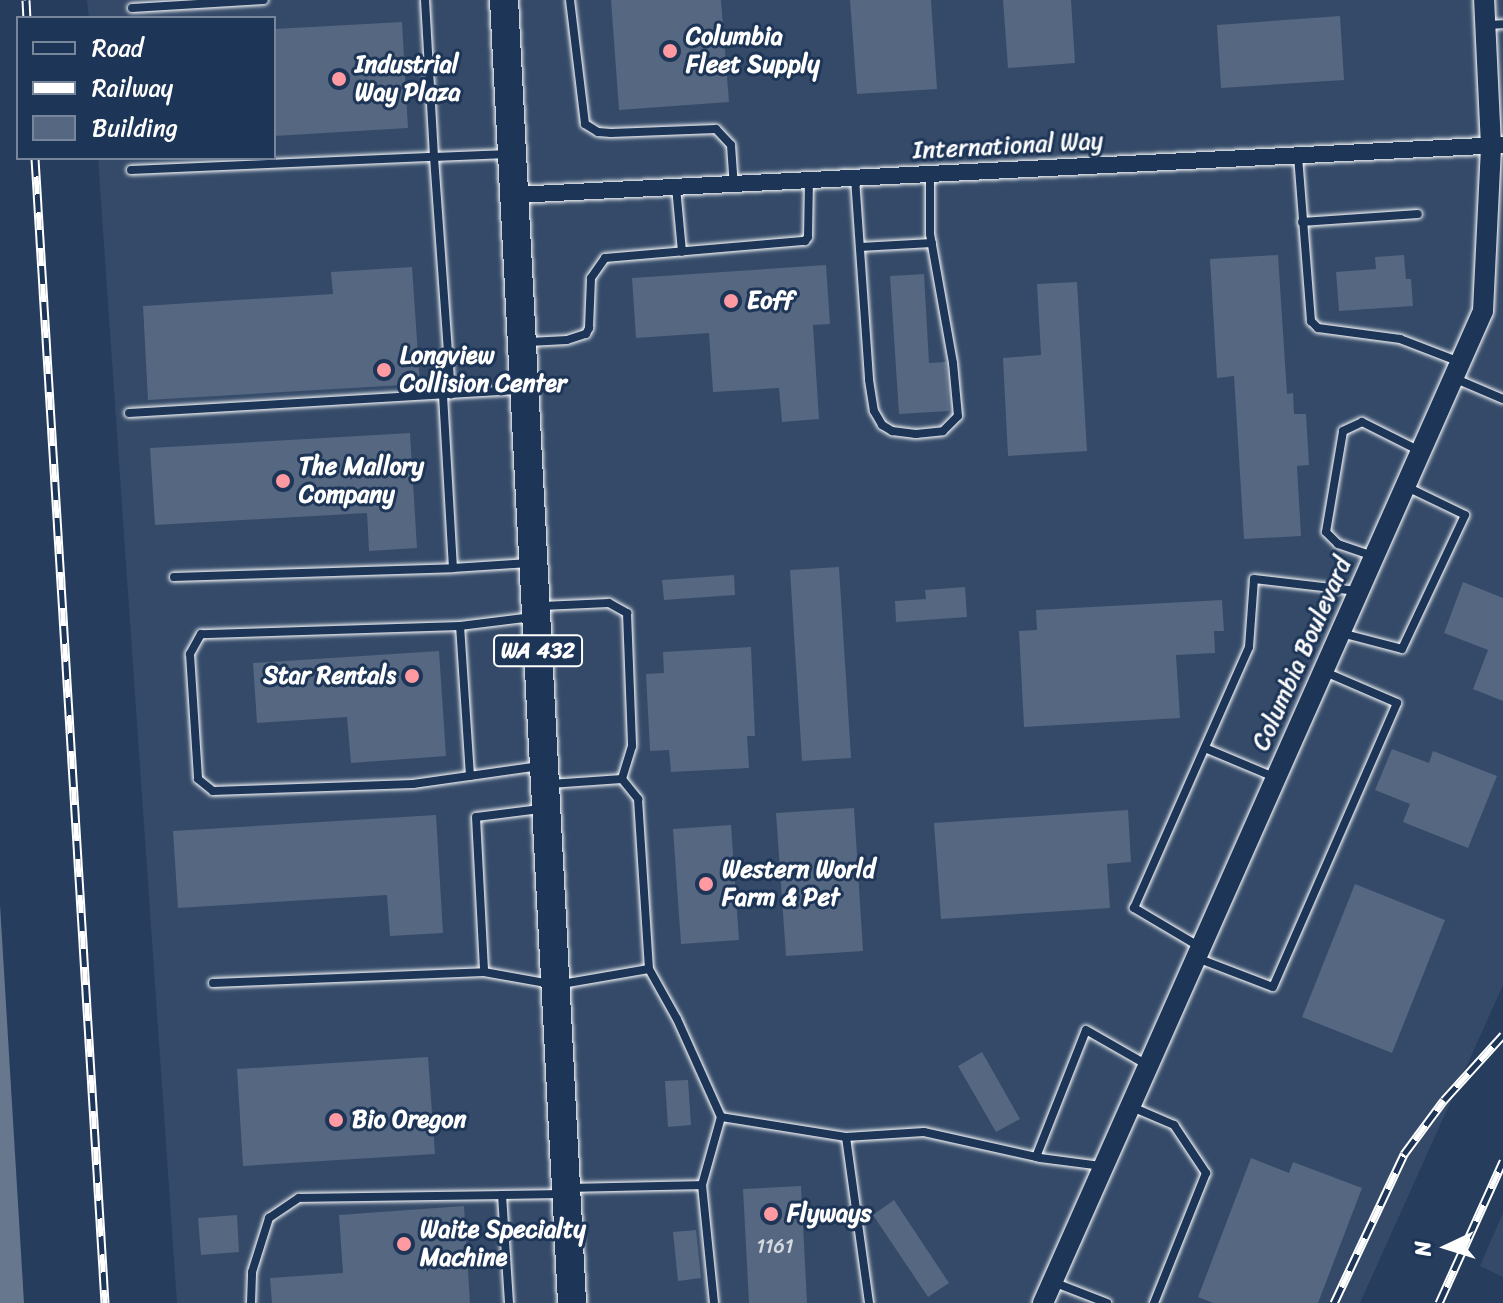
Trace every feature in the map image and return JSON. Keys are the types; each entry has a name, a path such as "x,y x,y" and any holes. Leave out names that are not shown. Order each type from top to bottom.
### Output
{"highway":[{"name":"WA 432","path":"504,0 572,1303"}],"street":[{"name":"Columbia Boulevard","path":"1043,1303 1483,311 1497,146 1494,24 1484,0"},
{"name":"International Way","path":"515,195 1497,146"}],"lane":[{"path":"132,8 264,0"},
{"path":"425,0 447,394 453,568"},
{"path":"570,0 585,124 598,132 611,133 716,129 731,145 734,184"},
{"path":"131,170 512,153"},
{"path":"1298,156 1308,312 1318,328 1400,339 1503,399"},
{"path":"855,178 874,411 882,425 892,431 916,434 943,431 958,416 953,363 932,243 930,174"},
{"path":"522,342 567,340 586,334 589,328 591,278 605,258 805,241 808,237 809,180"},
{"path":"676,187 682,252"},
{"path":"1302,222 1418,214"},
{"path":"860,247 932,243"},
{"path":"129,413 525,390"},
{"path":"1374,556 1338,544 1326,532 1343,431 1362,422 1420,451"},
{"path":"1340,633 1402,649 1465,515 1405,486"},
{"path":"174,577 534,563"},
{"path":"1323,671 1397,703 1273,987 1198,953 1134,908 1249,647 1254,579 1358,591"},
{"path":"609,603 627,613 632,746 622,779 545,786 470,776 423,784 213,791 204,787 195,766 190,654 201,634 460,626 609,603"},
{"path":"460,626 470,776"},
{"path":"1205,748 1276,778"},
{"path":"622,779 638,799 649,969 677,1019 721,1117 702,1185 714,1303"},
{"path":"484,972 476,817 545,786"},
{"path":"213,983 484,972 556,985 649,969"},
{"path":"1036,1157 1086,1030 1148,1066"},
{"path":"1130,1106 1174,1125 1206,1173 1154,1303"},
{"path":"721,1117 846,1137 924,1132 1036,1157 1103,1166"},
{"path":"846,1137 869,1303"},
{"path":"251,1303 252,1272 269,1218 299,1198 502,1195 702,1185"},
{"path":"502,1195 509,1303"},
{"path":"1053,1282 1107,1303"}],"shaded area":[{"path":"87,0 1503,0 1503,985 1360,1303 177,1303 98,160 276,160 276,16 89,16"},
{"path":"0,905 24,1303 0,1303"},
{"path":"1503,1213 1503,1277 1480,1266"}],"building":[{"name":"Columbia Fleet Supply","path":"611,0 721,0 729,102 619,110"},
{"path":"850,0 931,0 937,89 857,94"},
{"path":"1003,0 1071,0 1075,63 1008,68"},
{"path":"1340,16 1344,80 1221,88 1217,25"},
{"name":"Industrial Way Plaza","path":"402,22 408,128 276,136 276,29"},
{"path":"1278,255 1287,394 1293,393 1294,414 1306,414 1309,465 1297,466 1301,536 1244,539 1234,376 1217,378 1210,259"},
{"path":"1404,255 1406,279 1411,279 1413,306 1339,311 1336,272 1376,269 1375,257"},
{"name":"Eoff","path":"826,265 830,324 813,325 819,419 782,422 779,388 713,392 709,333 636,338 632,278"},
{"path":"412,267 420,384 148,400 143,306 333,294 331,272"},
{"path":"924,274 929,363 946,362 949,411 899,414 890,276"},
{"path":"1077,282 1087,451 1008,456 1003,358 1041,355 1037,284"},
{"name":"The Mallory Company","path":"410,433 417,548 369,551 367,513 155,525 150,448"},
{"path":"839,567 851,758 802,761 790,570"},
{"path":"734,575 735,595 664,600 662,580"},
{"path":"1463,582 1503,598 1503,701 1473,689 1488,650 1444,633"},
{"path":"965,587 967,617 896,622 895,601 926,599 925,590"},
{"path":"1222,600 1224,631 1214,631 1215,653 1176,655 1180,718 1024,727 1019,631 1037,630 1036,610"},
{"path":"751,647 755,736 747,736 749,768 671,772 669,750 650,751 646,674 664,673 663,652"},
{"path":"439,651 446,756 351,763 347,717 257,723 253,663"},
{"path":"1392,749 1429,763 1433,751 1497,776 1468,848 1403,822 1410,804 1375,790"},
{"path":"854,808 863,951 786,956 776,813"},
{"path":"1128,810 1131,862 1107,864 1110,908 941,919 934,823"},
{"path":"436,815 443,933 390,936 387,895 178,908 173,831"},
{"name":"Western World Farm & Pet","path":"731,825 739,940 681,944 673,829"},
{"path":"1355,884 1445,920 1392,1053 1302,1017"},
{"path":"982,1052 1020,1119 996,1132 958,1066"},
{"name":"Bio Oregon","path":"428,1057 435,1154 243,1166 237,1069"},
{"path":"688,1080 691,1125 668,1127 665,1081"},
{"path":"1251,1158 1289,1173 1293,1162 1362,1188 1318,1303 1213,1303 1198,1297"},
{"path":"801,1186 807,1303 749,1303 743,1189"},
{"path":"894,1200 949,1283 928,1297 873,1215"},
{"name":"Waite Specialty Machine","path":"464,1206 470,1303 272,1303 270,1278 343,1273 339,1215"},
{"path":"237,1215 239,1252 201,1255 198,1218"},
{"path":"696,1230 701,1278 678,1281 673,1232"}],"railway":[{"path":"26,0 27,16"},
{"path":"35,160 105,1303"},
{"path":"1334,1303 1404,1154 1444,1100 1503,1035"},
{"path":"1439,1303 1503,1161"}],"place":[{"name":"Columbia Fleet Supply","path":"670,51"},
{"name":"Industrial Way Plaza","path":"339,79"},
{"name":"Eoff","path":"731,301"},
{"name":"Longview Collision Center","path":"384,370"},
{"name":"The Mallory Company","path":"283,481"},
{"name":"Star Rentals","path":"412,676"},
{"name":"Western World Farm & Pet","path":"706,884"},
{"name":"Bio Oregon","path":"336,1120"},
{"name":"Flyways","path":"771,1214"},
{"name":"Waite Specialty Machine","path":"404,1244"}]}
